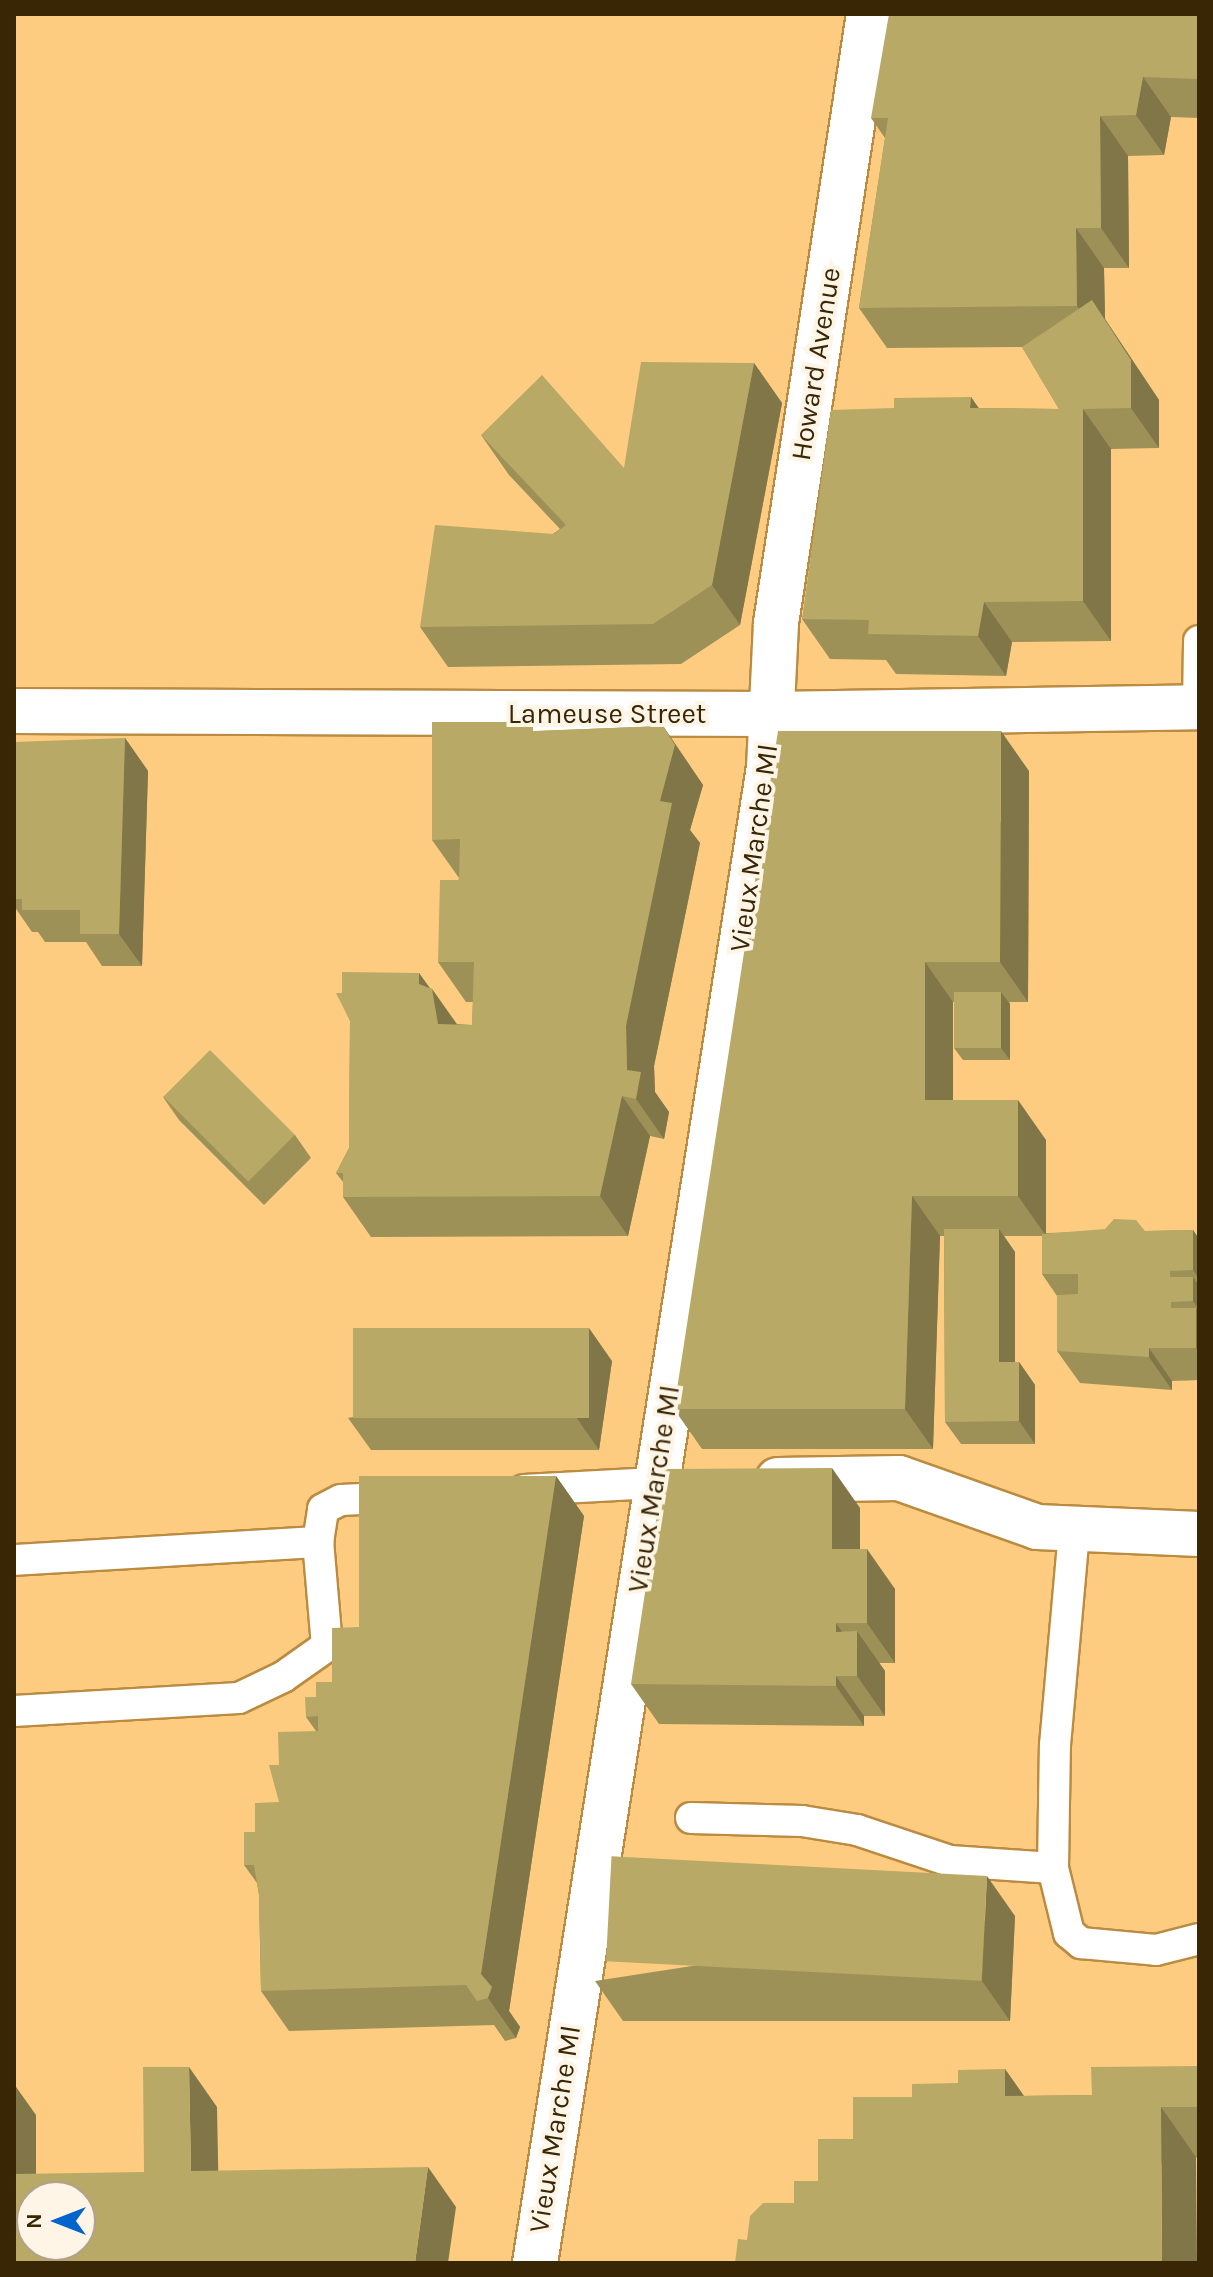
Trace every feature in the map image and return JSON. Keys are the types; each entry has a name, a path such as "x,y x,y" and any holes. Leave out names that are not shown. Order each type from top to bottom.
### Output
{"street":[{"name":"Howard Avenue","path":"771,714 776,623 869,14"},
{"name":"Lameuse Street","path":"14,711 771,714 1199,707"},
{"name":"Vieux Marche Ml","path":"535,2263 771,714"},
{"path":"654,1483 899,1478 1074,1533 1199,1534"}],"lane":[{"path":"1199,641 1199,707"},
{"path":"497,1492 654,1483"},
{"path":"14,1711 239,1698 283,1677 327,1646 318,1542 323,1509 341,1500 435,1495"},
{"path":"1074,1533 1055,1745 1053,1868 1069,1933 1081,1943 1156,1950 1199,1939"},
{"path":"14,1560 318,1542"},
{"path":"691,1818 802,1821 857,1830 950,1861 1053,1868"}],"building":[{"path":"889,14 1199,14 1199,79 1143,77 1136,115 1100,116 1101,228 1076,228 1077,306 859,308 888,118 871,118"},
{"path":"1092,300 1131,360 1131,408 1083,409 1083,601 984,602 978,636 868,634 869,620 802,619 831,410 894,408 894,398 971,397 970,408 1059,409 1022,347"},
{"path":"641,362 754,363 712,585 653,624 420,627 435,525 554,534 566,525 481,435 542,375 624,468"},
{"path":"432,722 533,722 533,731 663,726 675,745 660,801 672,803 626,1026 627,1070 641,1072 636,1099 622,1096 600,1196 343,1197 343,1173 336,1173 349,1148 350,1021 336,993 342,993 342,972 419,973 419,984 432,989 438,1024 472,1025 474,962 438,962 440,880 459,880 460,839 432,840"},
{"path":"778,731 1001,731 1000,962 925,962 925,1100 1018,1100 1018,1196 912,1196 905,1409 674,1409"},
{"path":"125,738 119,934 80,934 80,910 22,910 22,899 14,899 15,742"},
{"path":"954,992 1001,992 1001,1048 954,1048"},
{"path":"210,1050 295,1135 248,1182 163,1097"},
{"path":"1114,1219 1136,1220 1145,1231 1193,1230 1193,1270 1170,1271 1170,1277 1193,1277 1193,1301 1171,1302 1171,1308 1196,1308 1196,1348 1149,1348 1149,1357 1057,1351 1057,1295 1078,1294 1078,1274 1042,1274 1042,1234 1105,1229"},
{"path":"944,1229 999,1229 999,1362 1019,1362 1019,1421 945,1422"},
{"path":"353,1328 589,1328 589,1418 353,1418"},
{"path":"832,1468 832,1549 867,1549 867,1623 836,1623 836,1632 857,1631 857,1676 836,1676 836,1686 631,1684 664,1469"},
{"path":"359,1476 556,1476 481,1974 492,1987 488,1998 477,2001 466,1985 261,1991 259,1895 254,1865 244,1865 244,1832 255,1832 255,1803 279,1802 269,1765 279,1765 278,1732 318,1731 318,1716 306,1717 305,1697 316,1697 316,1682 332,1682 332,1628 359,1627"},
{"path":"612,1856 987,1876 982,1981 606,1961"},
{"path":"1199,2066 1199,2107 1161,2107 1162,2263 735,2263 738,2239 747,2240 750,2216 763,2203 794,2203 794,2181 818,2181 818,2139 853,2139 853,2097 912,2097 912,2084 958,2083 958,2070 1005,2069 1005,2096 1092,2095 1091,2067"},
{"path":"143,2067 189,2067 191,2171 428,2167 415,2263 14,2263 14,2174 144,2172"}]}
